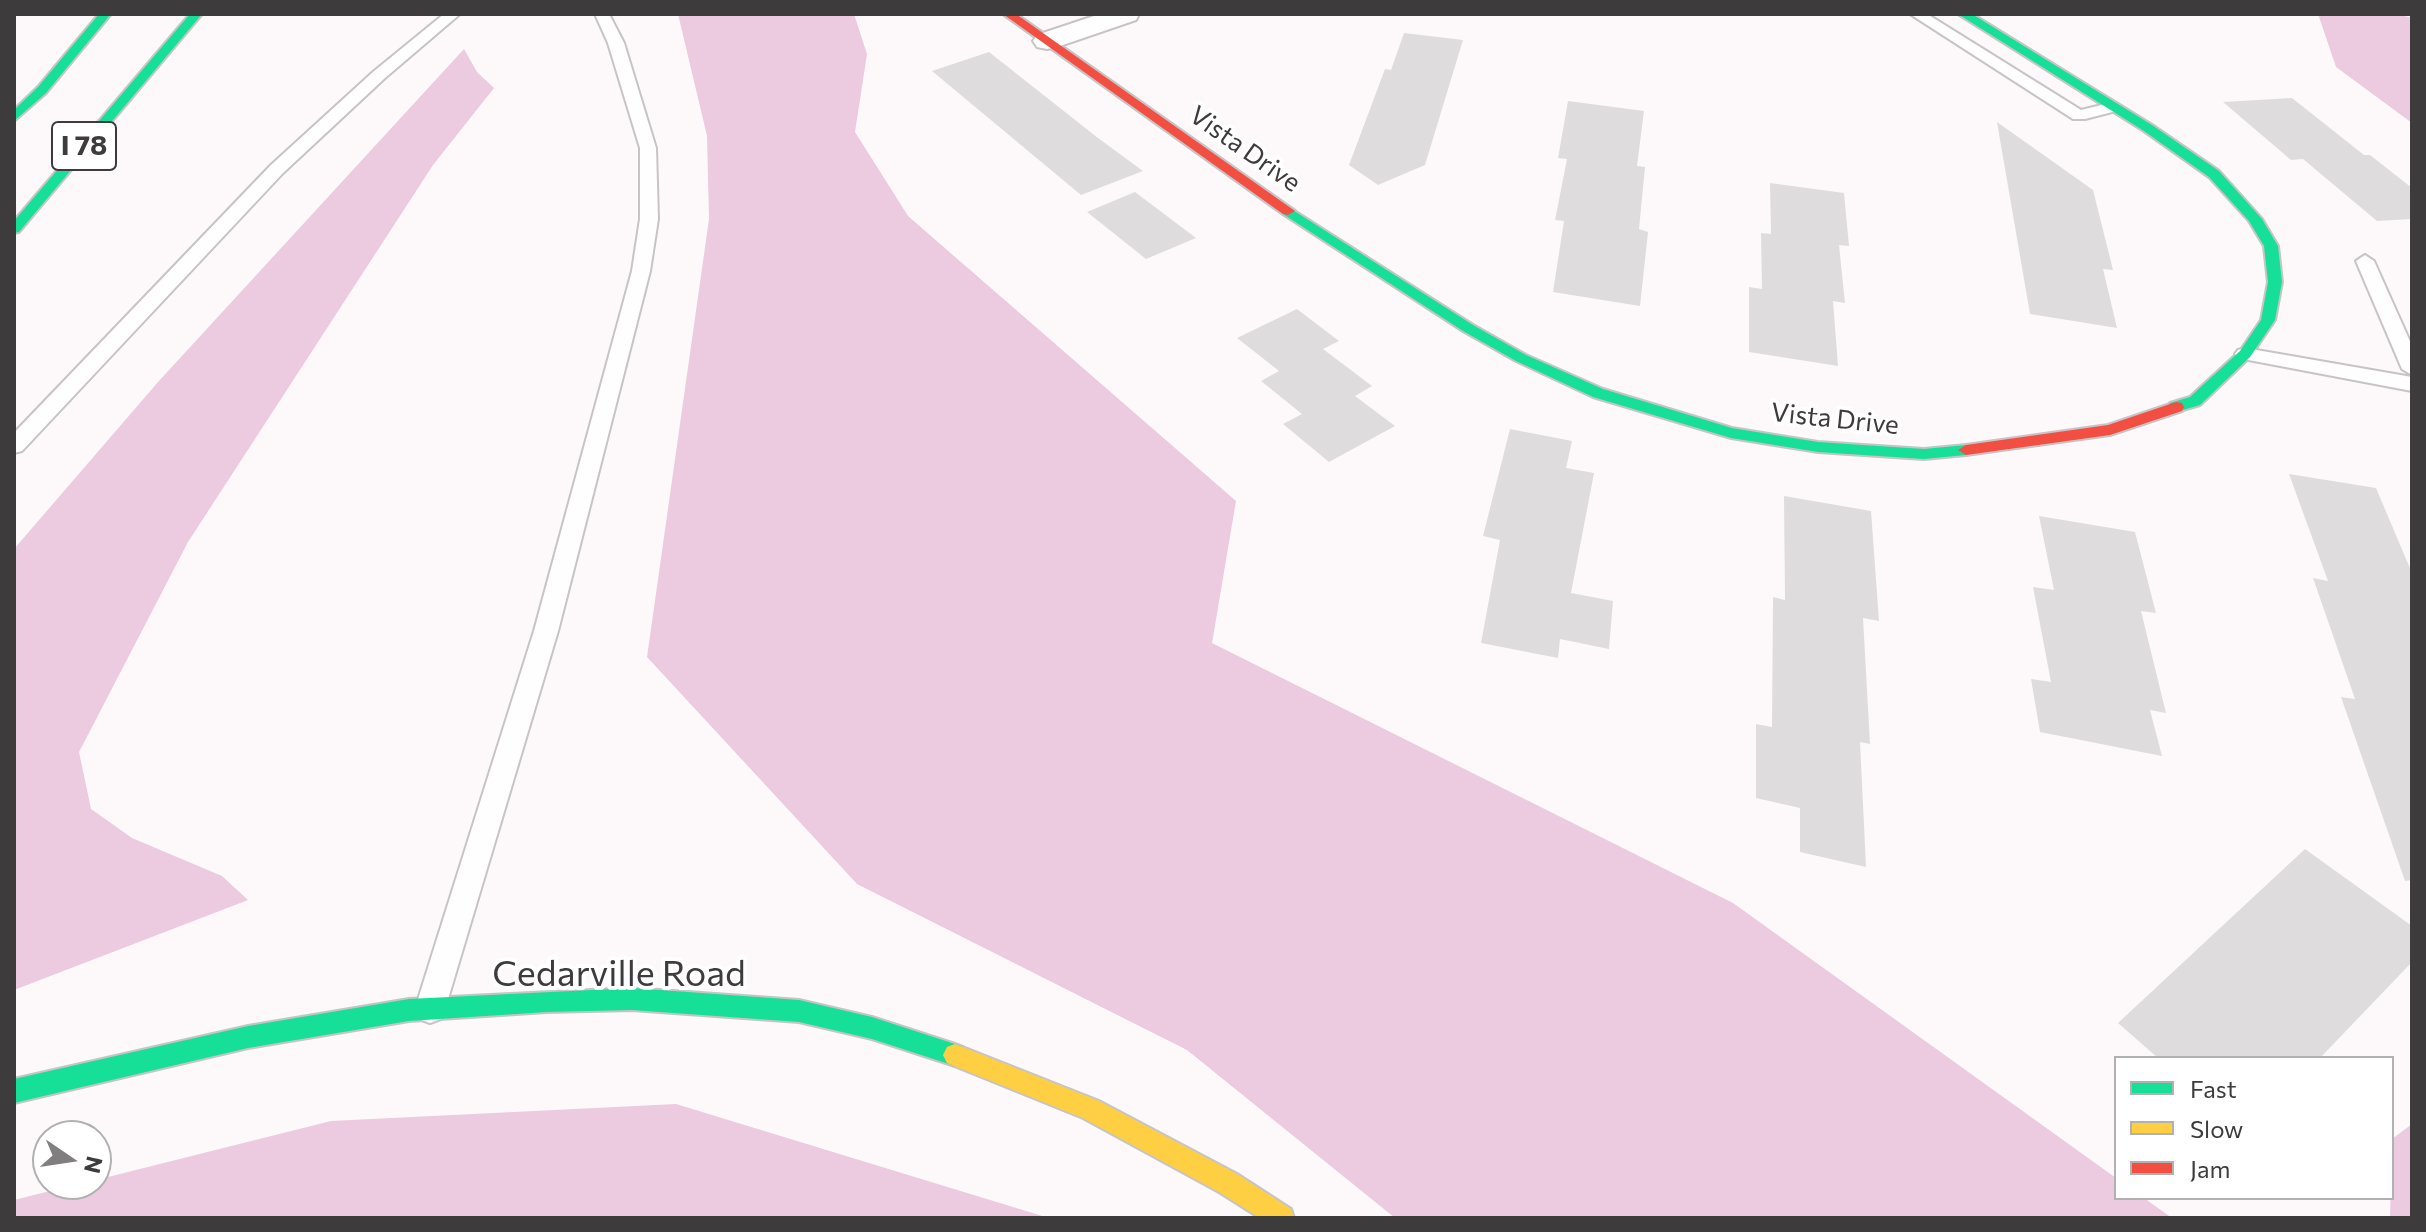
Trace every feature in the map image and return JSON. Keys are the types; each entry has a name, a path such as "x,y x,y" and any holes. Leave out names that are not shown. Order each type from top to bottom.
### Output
{"main road":[{"name":"I 78","path":"14,117 42,90 105,14"},
{"name":"I 78","path":"14,229 193,14"},
{"name":"Vista Drive","path":"1009,14 1306,224 1494,343 1598,393 1731,433 1818,447 1924,454 2110,430 2195,401 2245,354 2268,320 2275,282 2271,246 2255,219 2214,174 2114,107 1964,14"},
{"name":"Cedarville Road","path":"14,1091 248,1037 430,1009 632,999 799,1011 872,1028 956,1055 1091,1109 1228,1183 1282,1218"}],"street":[{"path":"1047,41 1126,14"}],"lane":[{"path":"14,446 277,169 379,75 453,14"},
{"path":"430,1009 546,631 641,271 649,219 648,148 616,43 602,14"},
{"path":"1917,14 2079,116 2114,107"},
{"path":"2365,261 2412,369"},
{"path":"2245,354 2412,384"}],"shaded area":[{"path":"678,14 854,14 867,54 855,132 908,216 1236,501 1212,643 1733,903 2114,1177 2114,1200 2147,1200 2172,1218 1395,1218 1187,1050 857,884 647,657 709,219 707,136"},
{"path":"2318,14 2397,14 2412,18 2412,123 2336,67"},
{"path":"464,49 477,72 494,88 433,165 188,542 79,752 91,809 132,838 222,876 248,900 14,990 14,549 158,382"},
{"path":"676,1104 1049,1218 14,1218 14,1200 32,1196 32,1200 112,1200 112,1176 331,1121"},
{"path":"2412,1124 2412,1218 2390,1218 2390,1200 2394,1200 2394,1138"}],"building":[{"path":"1404,33 1463,40 1425,165 1378,185 1349,165 1385,69 1391,70"},
{"path":"989,52 1143,171 1081,195 932,71"},
{"path":"2292,98 2412,188 2412,219 2377,221 2303,159 2291,160 2223,102"},
{"path":"1568,101 1644,111 1637,166 1645,167 1639,229 1648,232 1640,306 1553,292 1564,221 1555,220 1567,159 1558,158"},
{"path":"1997,122 2093,190 2113,270 2103,269 2117,328 2030,314"},
{"path":"1770,183 1844,193 1849,246 1839,245 1845,303 1833,301 1838,366 1749,352 1749,287 1762,289 1761,233 1771,234"},
{"path":"1135,192 1196,238 1146,259 1087,212"},
{"path":"1297,309 1339,341 1323,349 1372,386 1355,396 1395,426 1329,462 1283,424 1302,414 1261,381 1279,371 1237,338"},
{"path":"1510,429 1572,441 1566,468 1594,473 1571,593 1613,601 1609,649 1560,639 1558,658 1481,643 1500,540 1483,536"},
{"path":"2289,474 2376,488 2412,573 2412,880 2405,881 2341,697 2355,699 2313,578 2328,581"},
{"path":"1784,496 1871,511 1879,621 1863,618 1870,744 1860,742 1866,867 1800,852 1800,808 1756,798 1756,724 1772,727 1773,597 1785,600"},
{"path":"2039,516 2135,532 2156,613 2141,611 2166,713 2150,710 2162,756 2040,732 2031,679 2051,682 2033,587 2054,590"},
{"path":"2305,849 2412,926 2412,962 2322,1056 2156,1056 2118,1023"}],"traffic: fast":[{"path":"14,117 42,90 105,14"},
{"path":"14,229 196,14"},
{"path":"1964,14 2148,128 2214,174 2255,219 2271,246 2275,282 2268,320 2245,354 2195,401 2176,407"},
{"path":"1288,211 1468,328 1521,358 1598,393 1731,433 1818,447 1924,454 1966,450"},
{"path":"14,1091 248,1037 409,1010 547,1001 632,999 799,1011 872,1028 955,1055"}],"traffic: slow":[{"path":"955,1055 1091,1109 1228,1183 1282,1218"}],"traffic: jam":[{"path":"1009,14 1288,211"},
{"path":"1966,450 2110,430 2176,407"}]}
